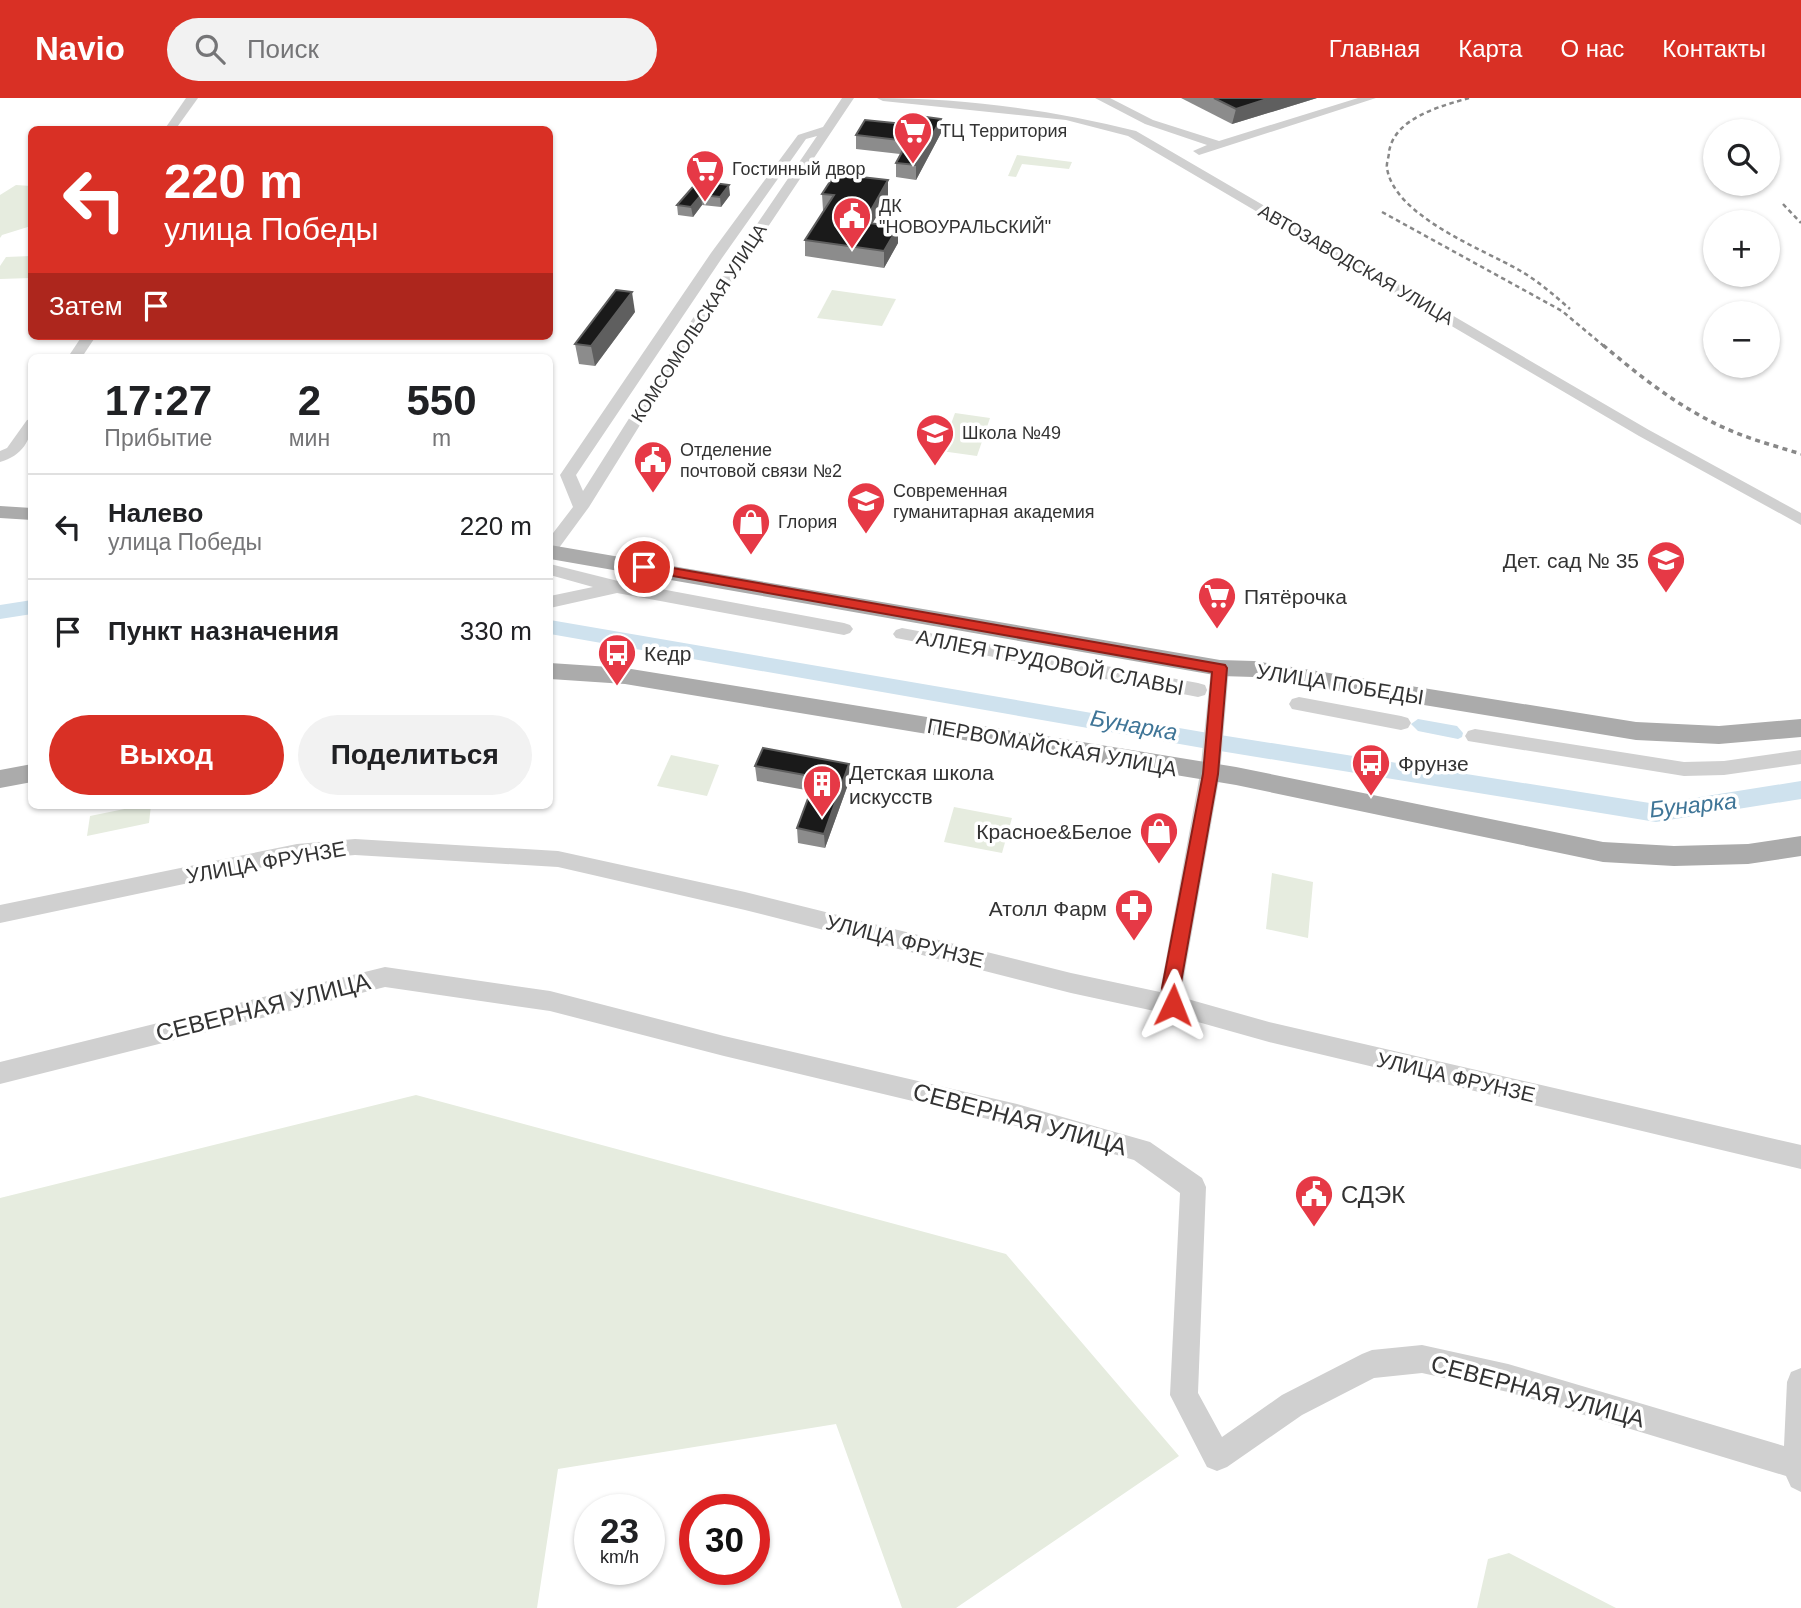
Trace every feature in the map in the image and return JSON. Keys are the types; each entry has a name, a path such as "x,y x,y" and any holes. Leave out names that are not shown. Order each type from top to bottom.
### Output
{"main road":[{"path":"0,512 28,514"},
{"name":"УЛИЦА ПОБЕДЫ","path":"553,550 1220,668 1254,669 1653,733 1761,734 1801,728"},
{"name":"ПЕРВОМАЙСКАЯ УЛИЦА","path":"553,671 625,676 836,709 1210,774 1236,776 1603,852 1674,856 1748,854 1801,846"},
{"path":"0,779 28,774"}],"street":[{"path":"172,126 192,98"},
{"name":"КОМСОМОЛЬСКАЯ УЛИЦА","path":"553,546 582,507 694,327 848,98"},
{"name":"АВТОЗАВОДСКАЯ УЛИЦА","path":"883,98 1066,117 1132,133 1644,433 1801,520"},
{"path":"958,98 1087,111 1110,117"},
{"path":"1101,98 1199,145 1219,145 1370,98"},
{"path":"1132,133 1149,122"},
{"path":"582,507 568,475 716,256 802,137 827,129 835,138 804,187"},
{"path":"1177,159 1199,145"},
{"path":"0,457 13,451 28,429"},
{"path":"553,571 618,587 844,629"},
{"path":"553,601 618,587"},
{"name":"АЛЛЕЯ ТРУДОВОЙ СЛАВЫ","path":"902,634 1198,690"},
{"path":"1173,1005 1171,988 1210,774 1220,668"},
{"path":"1299,704 1401,723"},
{"path":"1475,736 1684,769 1724,768 1801,757"},
{"name":"УЛИЦА ФРУНЗЕ","path":"0,914 308,851 355,847 558,859 745,901 1071,983 1173,1005 1282,1035 1801,1157"},
{"name":"СЕВЕРНАЯ УЛИЦА","path":"0,1073 385,977 550,1001 724,1046 1017,1115 1141,1150 1193,1188 1184,1395 1217,1457 1292,1405 1372,1364 1422,1359 1508,1378 1800,1471"},
{"path":"1800,1471 1801,1382"}],"shaded area":[{"path":"1017,155 1072,162 1069,169 1022,164 1016,177 1008,176"},
{"path":"16,185 28,186 28,227 0,238 0,195"},
{"path":"28,256 28,278 0,279 0,266 6,257"},
{"path":"832,290 896,299 882,326 817,318"},
{"path":"955,413 990,418 977,456 941,451"},
{"path":"671,755 719,765 707,796 657,786"},
{"path":"954,807 1012,818 1002,853 944,842"},
{"path":"124,809 151,809 149,823 87,836 90,816"},
{"path":"1272,873 1313,882 1308,938 1266,929"},
{"path":"416,1095 1006,1254 1179,1456 956,1608 902,1608 836,1424 558,1469 537,1608 0,1608 0,1198"},
{"path":"1509,1553 1616,1608 1477,1608 1488,1559"}],"water":[{"path":"1418,719 1457,726 1463,733 1462,737 1458,739 1418,731 1411,724"}],"building":[{"path":"1214,98 1270,98 1236,109"},
{"path":"919,116 941,119 916,165 896,163 908,141 856,135 865,120 914,125"},
{"path":"835,174 888,180 866,219 871,220 869,223 898,227 884,251 805,240 834,195 822,194"},
{"path":"698,181 729,185 720,197 701,195 691,207 677,205"},
{"path":"616,290 632,292 591,346 575,344"},
{"path":"763,748 849,764 824,834 797,828 816,777 755,766"}],"waterway":[{"name":"Бунарка","path":"0,612 28,608"},
{"name":"Бунарка","path":"553,628 1214,742 1656,813 1801,790"}],"railway":[{"path":"1469,98 1420,115 1400,130 1393,140 1387,165 1393,185 1405,201 1422,216 1526,274 1570,309"},
{"path":"1783,204 1801,223"},
{"path":"1382,212 1562,311 1605,347"},
{"path":"1603,345 1649,382 1698,415 1742,435 1801,454"}],"place":[{"name":"ТЦ Территория","path":"913,165"},
{"name":"Гостинный двор","path":"705,203"},
{"name":"ДК \"НОВОУРАЛЬСКИЙ\"","path":"852,250"},
{"name":"Школа №49","path":"935,467"},
{"name":"Отделение почтовой связи №2","path":"653,494"},
{"name":"Современная гуманитарная академия","path":"866,535"},
{"name":"Глория","path":"751,556"},
{"name":"Дет. сад № 35","path":"1666,594"},
{"name":"Пятёрочка","path":"1217,630"},
{"name":"Кедр","path":"617,687"},
{"name":"Фрунзе","path":"1371,797"},
{"name":"Детская школа искусств","path":"822,818"},
{"name":"Красное&Белое","path":"1159,865"},
{"name":"Атолл Фарм","path":"1134,942"},
{"name":"СДЭК","path":"1314,1228"}],"route":[{"path":"644,567 1220,668 1210,774 1171,988 1173,1005"}]}
